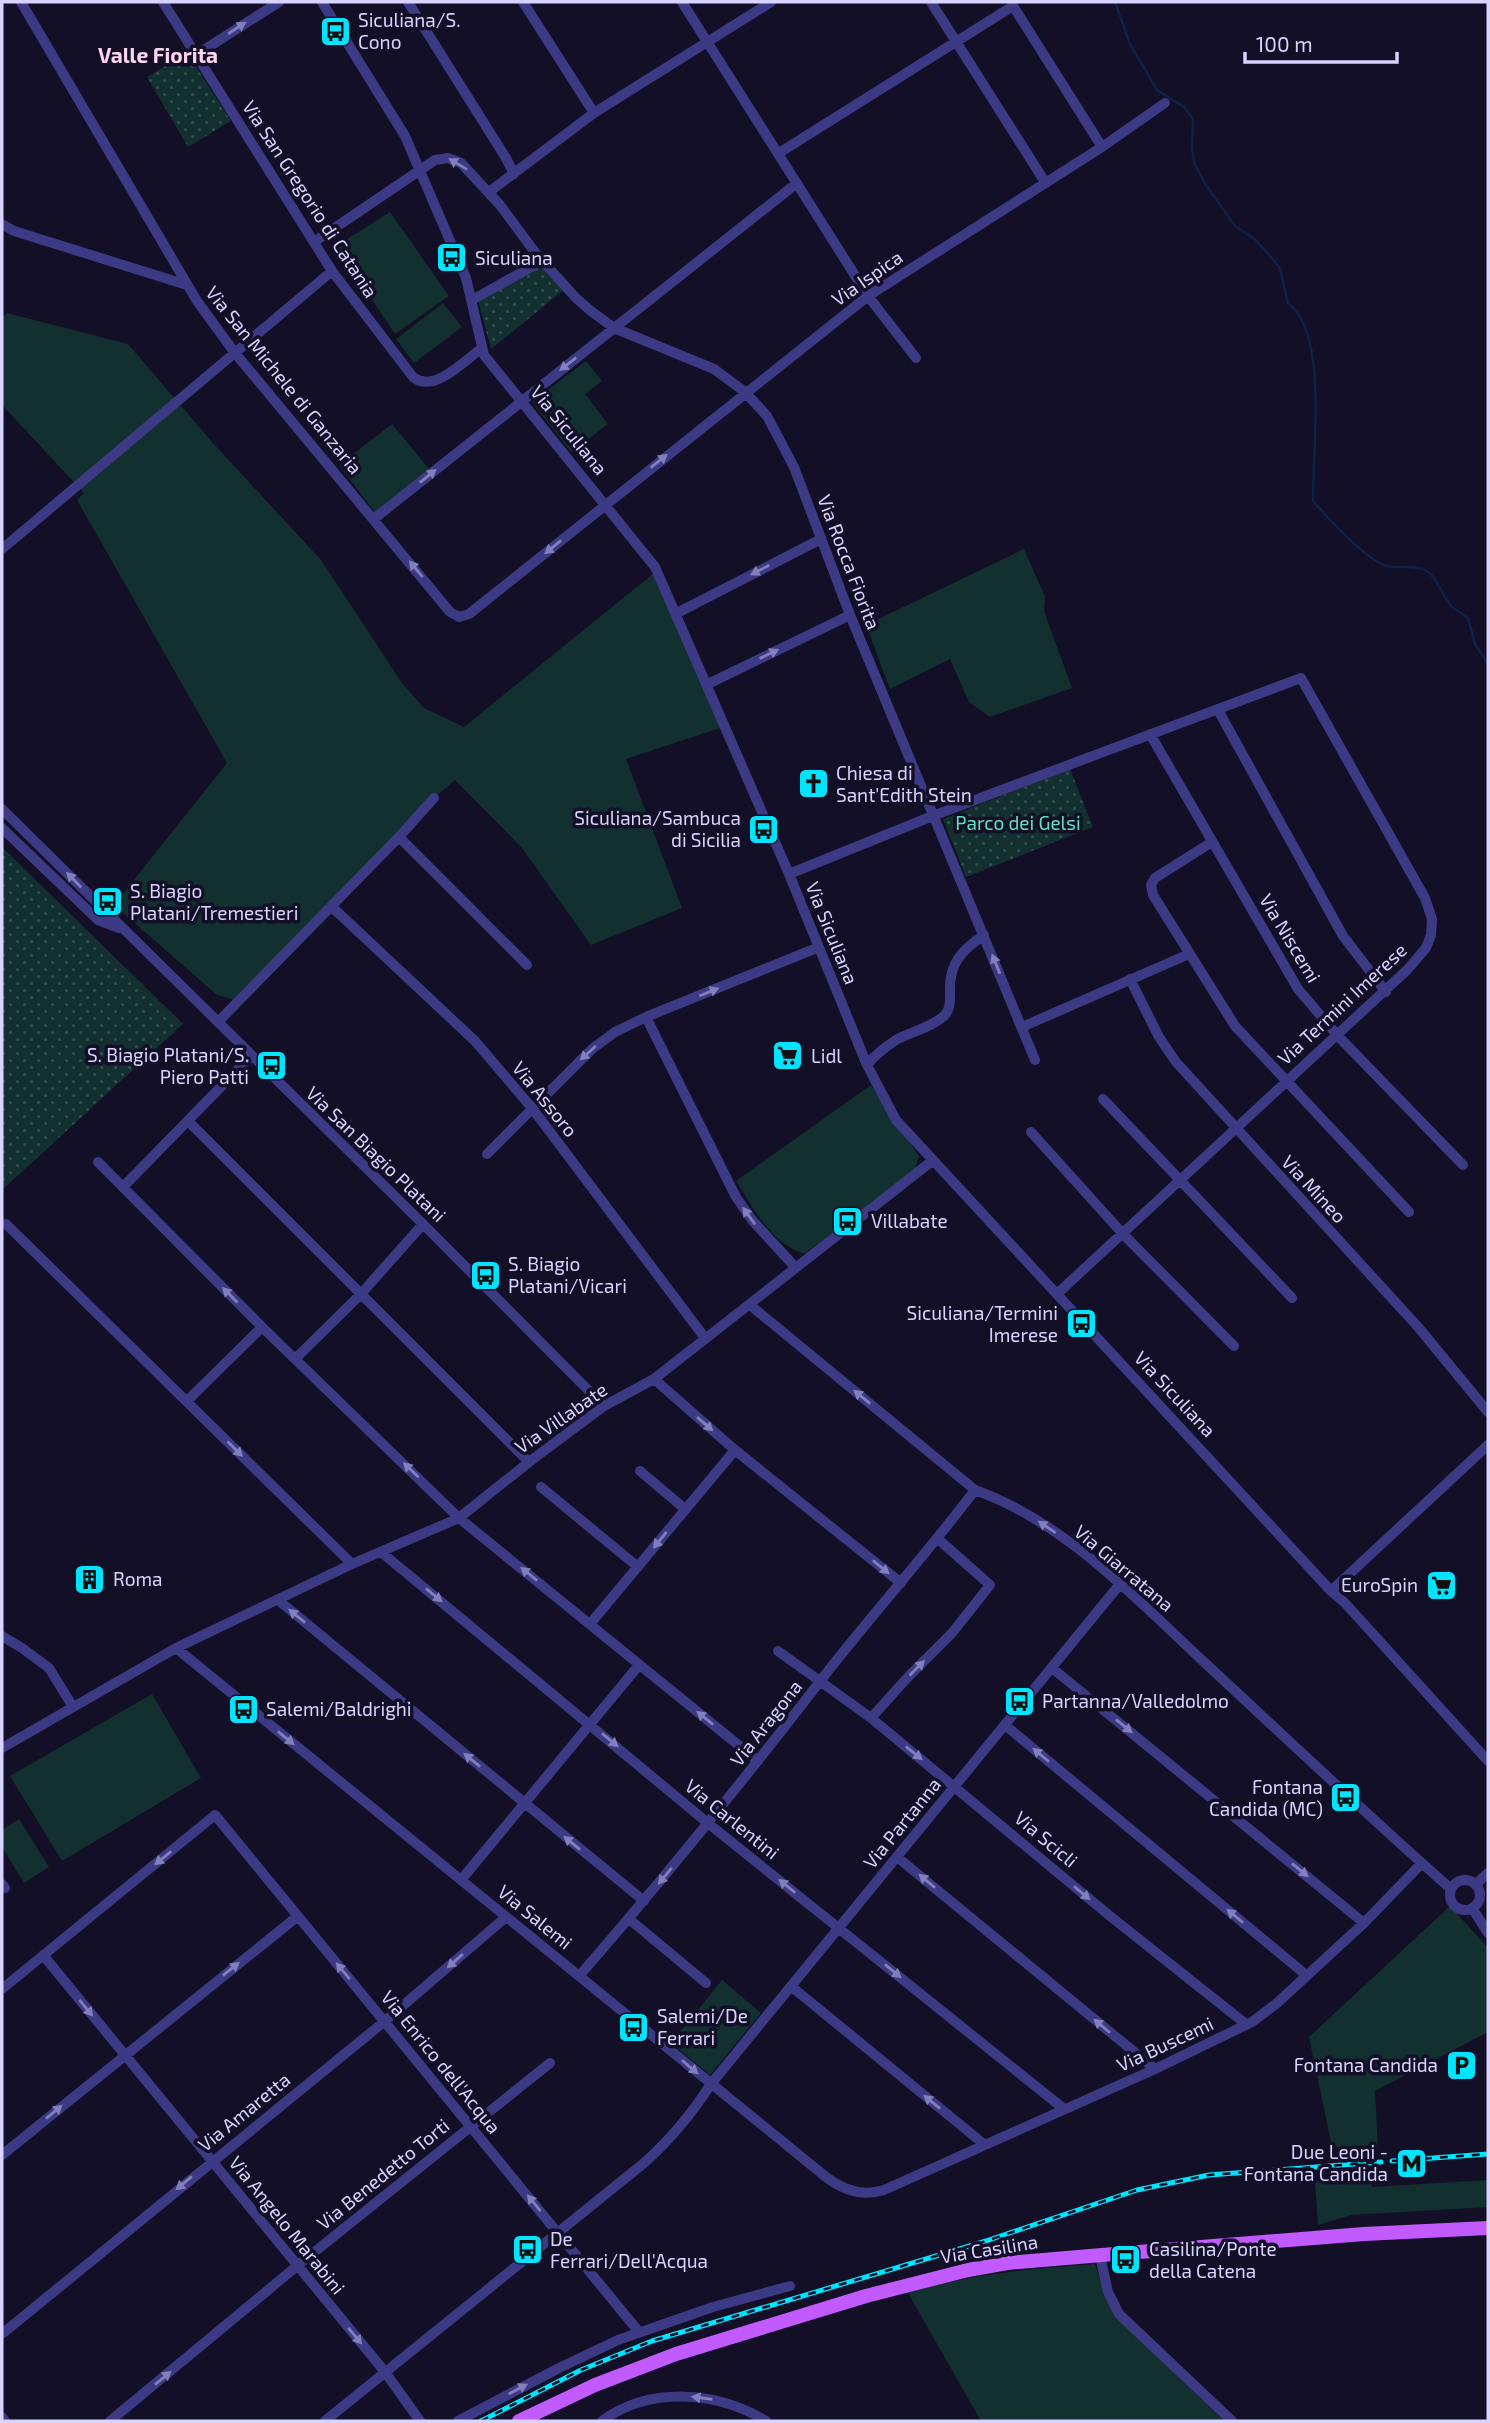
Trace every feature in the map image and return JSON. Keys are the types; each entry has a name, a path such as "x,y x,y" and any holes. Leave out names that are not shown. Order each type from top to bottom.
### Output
{"main road":[{"name":"Via Casilina","path":"519,2421 543,2415 584,2390 641,2366 905,2285 998,2265 1364,2234 1488,2228"}],"street":[{"name":"Via San Michele di Ganzaria","path":"21,2 187,285 235,353 450,612 459,617"},
{"name":"Via San Gregorio di Catania","path":"163,2 331,271 417,380 437,380 482,348"},
{"path":"196,55 279,2"},
{"name":"Via Siculiana","path":"322,2 405,136 457,255 487,360 655,567 789,874 867,1065 896,1120 1488,1761"},
{"path":"408,2 506,158 513,174"},
{"path":"523,2 594,113"},
{"path":"682,2 868,296 916,358"},
{"path":"489,192 594,113 771,2"},
{"path":"931,2 1045,183"},
{"path":"779,153 1013,6 1101,147"},
{"name":"Via Ispica","path":"459,617 469,614 868,296 1165,103"},
{"name":"Via Rocca Fiorita","path":"420,170 438,159 453,159 461,163 489,192 542,261 580,302 614,328 703,363 745,392 767,416 791,460 850,615 1035,1060"},
{"path":"314,242 420,170"},
{"path":"374,518 797,183"},
{"path":"2,225 187,285"},
{"path":"472,300 542,261"},
{"path":"2,548 331,271"},
{"path":"677,613 821,539"},
{"path":"708,684 850,615"},
{"name":"Via Termini Imerese","path":"1058,1293 1285,1081 1386,992 1426,948 1432,926 1430,911 1301,678 1218,710"},
{"path":"789,874 1218,710 1343,936 1386,992"},
{"name":"Via Niscemi","path":"1150,734 1296,984 1338,1036 1463,1165"},
{"path":"218,1022 434,798"},
{"name":"Via San Biagio Platani","path":"2,809 604,1406"},
{"name":"Via San Biagio Platani","path":"2,828 98,920 121,929"},
{"path":"399,837 527,965"},
{"path":"1212,842 1157,876 1151,885 1153,895 1235,1026 1409,1212"},
{"name":"Via Assoro","path":"331,905 475,1041 532,1108 705,1338"},
{"path":"867,1065 894,1041 944,1017 950,1005 950,979 955,961 962,951 984,935"},
{"path":"488,1154 592,1049 615,1032 819,947"},
{"path":"1022,1027 1189,954"},
{"name":"Via Mineo","path":"1130,979 1166,1050 1234,1128 1419,1328 1488,1412"},
{"path":"646,1017 736,1197 752,1220 795,1267"},
{"path":"122,1187 251,1056"},
{"path":"1103,1098 1292,1298"},
{"path":"188,1121 529,1462"},
{"path":"1031,1132 1123,1234 1234,1346"},
{"name":"Via Villabate","path":"2,1748 176,1648 352,1564 459,1518 604,1406 653,1379 932,1161"},
{"path":"98,1162 262,1327 459,1518 758,1761"},
{"path":"6,1224 352,1564"},
{"path":"296,1358 360,1295 423,1224"},
{"name":"Via Giarratana","path":"750,1305 975,1490 1011,1504 1047,1527 1120,1584 1451,1889"},
{"path":"187,1401 262,1327"},
{"path":"653,1379 736,1450 901,1583"},
{"path":"1331,1591 1488,1445"},
{"path":"590,1624 736,1450"},
{"path":"640,1471 685,1509"},
{"path":"541,1487 638,1567"},
{"name":"Via Aragona","path":"580,1976 709,1824 975,1490"},
{"path":"872,1718 908,1676 952,1633 990,1585 937,1539"},
{"name":"Via Carlentini","path":"381,1552 591,1723 709,1824 1064,2109"},
{"name":"Via Partanna","path":"325,2421 665,2144 688,2120 711,2084 1120,1584"},
{"path":"278,1600 644,1901"},
{"path":"2,1636 49,1668 73,1707"},
{"name":"Via Salemi","path":"176,1648 837,2185 860,2193 880,2191"},
{"name":"Via Scicli","path":"778,1651 872,1718 1110,1916 1247,2025"},
{"path":"461,1880 639,1665"},
{"path":"1052,1668 1364,1923"},
{"path":"1005,1725 1306,1976"},
{"name":"Via Enrico dell'Acqua","path":"43,1955 215,1815 639,2332"},
{"path":"897,1857 1155,2069"},
{"name":"Via Buscemi","path":"880,2191 1155,2069 1247,2025 1271,2009 1364,1923 1422,1863"},
{"path":"1476,1884 1488,1873"},
{"path":"1472,1908 1462,1909 1454,1905 1451,1889 1463,1880 1476,1884"},
{"path":"1472,1908 1480,1896 1476,1884"},
{"path":"1472,1908 1488,1933"},
{"path":"2,2155 298,1916"},
{"name":"Via Amaretta","path":"2,2334 385,2021 506,1917"},
{"path":"629,1919 706,1983"},
{"path":"2,1989 43,1955"},
{"name":"Via Angelo Marabini","path":"43,1955 385,2372 420,2421"},
{"path":"792,1987 985,2145"},
{"name":"Via Benedetto Torti","path":"110,2421 297,2266 550,2063"},
{"path":"1100,2256 1108,2292 1119,2314 1232,2421"},
{"path":"458,2421 587,2354 639,2332 739,2299 790,2286"},
{"path":"602,2421 643,2402 686,2397 724,2403 766,2421"}],"green space":[{"path":"187,53 231,121 188,147 147,77"},
{"path":"390,212 449,296 395,334 336,246"},
{"path":"542,263 565,289 491,349 478,300"},
{"path":"443,303 462,327 414,363 396,339"},
{"path":"7,313 128,344 212,442 321,560 402,683 424,708 464,727 654,573 726,726 626,759 682,908 591,945 522,848 455,780 434,798 238,1001 217,995 114,905 227,763 77,500 84,493 2,405 2,318"},
{"path":"586,361 602,381 585,394 608,424 571,452 532,402"},
{"path":"392,424 430,470 376,514 339,465"},
{"path":"1024,549 1045,597 1044,611 1072,688 990,717 969,702 950,659 890,689 866,625"},
{"name":"Parco dei Gelsi","path":"1070,769 1093,827 966,877 943,819"},
{"path":"2,847 183,1024 2,1190"},
{"path":"871,1085 919,1156 914,1172 804,1254 772,1233 736,1181"},
{"path":"152,1694 201,1778 62,1861 10,1776"},
{"path":"19,1819 49,1867 24,1883 2,1847 2,1830"},
{"path":"1450,1906 1488,1948 1488,2032 1375,2091 1378,2148 1332,2147 1309,2037"},
{"path":"722,1980 761,2013 710,2075 671,2043"},
{"path":"1370,2176 1372,2187 1488,2180 1488,2207 1351,2215 1318,2225 1315,2181"},
{"path":"1095,2264 1108,2303 1128,2328 1224,2421 981,2421 908,2293 977,2277"}],"waterway":[{"path":"1115,2 1130,44 1157,90 1184,107 1193,119 1194,163 1206,185 1235,226 1256,240 1280,268 1288,303 1301,318 1309,340 1316,395 1313,501 1348,538 1378,562 1392,567 1421,568 1429,573 1451,606 1468,618 1475,644 1488,664"}],"railway":[{"path":"1392,2161 1488,2154"},
{"path":"481,2421 581,2370 652,2341 986,2241 1137,2190 1209,2175 1381,2162"}],"place":[{"name":"Siculiana/S. Cono","path":"335,31"},
{"name":"Siculiana","path":"452,258"},
{"name":"Chiesa di Sant'Edith Stein","path":"813,784"},
{"name":"Siculiana/Sambuca di Sicilia","path":"764,829"},
{"name":"S. Biagio Platani/Tremestieri","path":"107,902"},
{"name":"Lidl","path":"788,1056"},
{"name":"S. Biagio Platani/S. Piero Patti","path":"272,1066"},
{"name":"Villabate","path":"848,1221"},
{"name":"S. Biagio Platani/Vicari","path":"485,1275"},
{"name":"Siculiana/Termini Imerese","path":"1081,1324"},
{"name":"Roma","path":"90,1579"},
{"name":"EuroSpin","path":"1441,1585"},
{"name":"Partanna/Valledolmo","path":"1019,1701"},
{"name":"Salemi/Baldrighi","path":"243,1709"},
{"name":"Fontana Candida (MC)","path":"1346,1798"},
{"name":"Salemi/De Ferrari","path":"634,2027"},
{"name":"Fontana Candida","path":"1461,2065"},
{"name":"Due Leoni - Fontana Candida","path":"1411,2163"},
{"name":"De Ferrari/Dell'Acqua","path":"527,2250"},
{"name":"Casilina/Ponte della Catena","path":"1126,2260"}],"district":[{"name":"Valle Fiorita","path":"158,56"}]}
